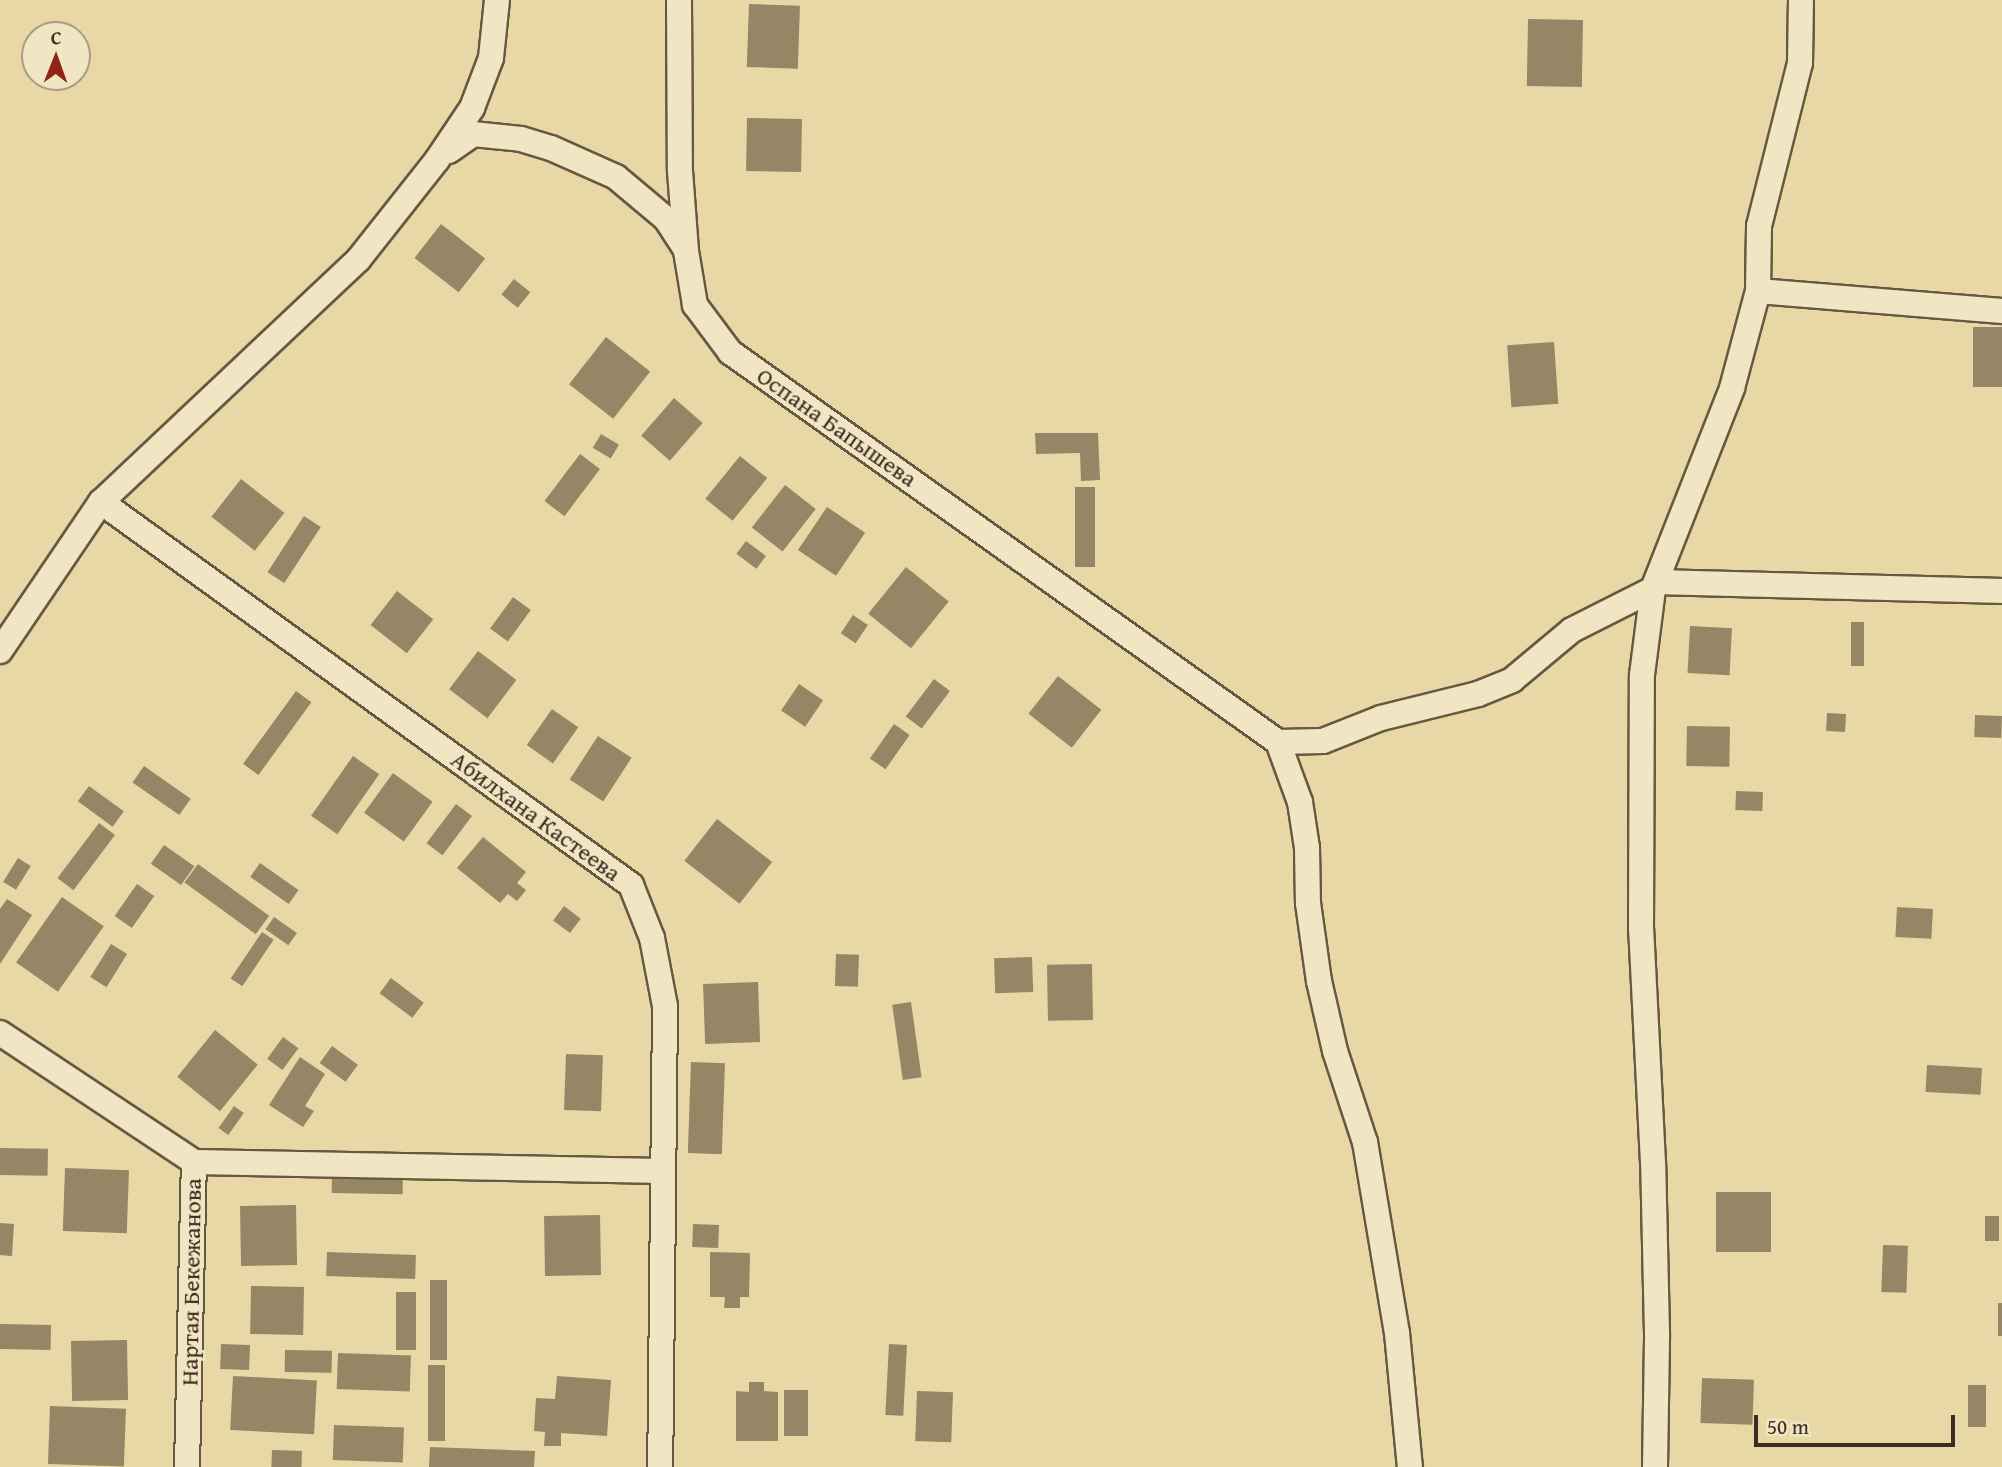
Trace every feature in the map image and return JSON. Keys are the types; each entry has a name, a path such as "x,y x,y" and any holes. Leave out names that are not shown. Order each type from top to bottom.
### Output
{"street":[{"path":"0,651 101,502 358,260 437,160 472,108 491,58 497,0"},
{"path":"679,0 680,171 686,251"},
{"path":"1655,1467 1657,1333 1654,1189 1642,929 1642,675 1655,585 1732,388 1758,291 1759,226 1800,63 1801,0"},
{"name":"Оспана Бапышева","path":"437,160 473,134 521,139 551,148 616,177 666,219 686,251 695,304 730,352 1278,742"},
{"path":"1758,291 2002,311"},
{"name":"Абилхана Кастеева","path":"101,502 631,885 652,938 665,1006 660,1467"},
{"path":"1410,1467 1396,1333 1365,1142 1335,1051 1319,981 1308,903 1307,848 1300,802 1278,742 1323,741 1381,718 1478,694 1512,680 1572,630 1655,585 2002,591"},
{"name":"Нартая Бекежанова","path":"0,1032 194,1162 187,1467"},
{"path":"194,1162 663,1171"}],"building":[{"path":"749,4 800,6 798,69 747,67"},
{"path":"1528,19 1583,20 1582,87 1527,86"},
{"path":"747,118 802,119 801,172 746,171"},
{"path":"441,224 485,258 459,292 415,258"},
{"path":"514,279 530,292 518,308 501,295"},
{"path":"1973,327 2002,327 2002,387 1973,387"},
{"path":"606,337 650,371 613,419 569,384"},
{"path":"1554,342 1558,404 1511,407 1507,345"},
{"path":"674,398 703,423 670,461 641,436"},
{"path":"1035,433 1098,433 1100,480 1081,481 1080,453 1036,454"},
{"path":"601,434 619,445 611,459 593,448"},
{"path":"580,454 600,469 564,516 544,501"},
{"path":"740,456 767,478 733,521 705,499"},
{"path":"241,479 284,513 255,551 211,517"},
{"path":"785,485 816,509 782,552 752,528"},
{"path":"1075,487 1095,487 1095,567 1075,567"},
{"path":"827,507 865,533 836,576 798,550"},
{"path":"304,516 321,527 284,583 268,572"},
{"path":"746,541 766,556 756,569 736,554"},
{"path":"906,567 949,602 911,648 868,614"},
{"path":"397,591 433,619 407,653 371,625"},
{"path":"513,597 531,610 508,641 490,629"},
{"path":"853,615 868,625 856,643 841,633"},
{"path":"1851,622 1864,622 1864,666 1851,666"},
{"path":"1690,626 1732,628 1729,675 1688,673"},
{"path":"478,651 516,680 487,718 449,689"},
{"path":"1058,676 1101,710 1072,748 1028,714"},
{"path":"934,679 950,691 922,729 906,717"},
{"path":"799,684 823,700 805,727 781,711"},
{"path":"296,691 311,702 258,775 243,764"},
{"path":"552,709 578,727 553,763 527,745"},
{"path":"1827,713 1846,714 1845,732 1826,731"},
{"path":"1975,715 2002,716 2001,738 1974,737"},
{"path":"894,724 910,735 885,769 870,758"},
{"path":"1687,726 1730,727 1729,767 1686,766"},
{"path":"598,736 632,758 603,801 570,780"},
{"path":"353,756 379,774 337,834 311,816"},
{"path":"144,766 191,799 179,815 133,782"},
{"path":"393,773 433,802 404,841 364,813"},
{"path":"89,786 124,811 113,827 78,801"},
{"path":"1736,791 1763,792 1762,811 1735,810"},
{"path":"456,804 472,816 442,855 427,843"},
{"path":"717,819 772,862 740,904 684,861"},
{"path":"99,823 115,835 73,890 57,878"},
{"path":"483,837 526,872 517,883 526,890 517,901 508,894 500,903 457,868"},
{"path":"164,845 194,866 181,885 151,864"},
{"path":"18,858 31,866 16,890 3,882"},
{"path":"260,863 299,890 289,904 250,877"},
{"path":"198,864 269,916 256,934 184,883"},
{"path":"137,884 154,896 132,928 115,916"},
{"path":"62,897 104,926 58,992 16,963"},
{"path":"7,899 32,915 0,964 0,909"},
{"path":"564,906 581,919 570,933 553,920"},
{"path":"1897,907 1933,909 1931,939 1895,937"},
{"path":"274,917 297,933 288,945 265,929"},
{"path":"262,932 274,940 242,986 231,978"},
{"path":"111,944 127,954 106,987 90,977"},
{"path":"836,954 859,955 858,987 835,986"},
{"path":"1032,957 1033,992 995,993 994,958"},
{"path":"1092,964 1093,1020 1048,1021 1047,965"},
{"path":"391,978 424,1003 412,1018 380,993"},
{"path":"758,982 760,1042 705,1044 703,984"},
{"path":"911,1002 922,1077 903,1080 892,1005"},
{"path":"215,1030 258,1065 220,1111 177,1077"},
{"path":"283,1037 298,1048 283,1070 267,1059"},
{"path":"332,1046 358,1065 346,1082 320,1063"},
{"path":"566,1054 603,1055 601,1111 564,1110"},
{"path":"300,1057 325,1074 305,1106 314,1111 303,1127 269,1105"},
{"path":"691,1062 725,1063 722,1154 688,1153"},
{"path":"1927,1065 1982,1068 1981,1095 1926,1092"},
{"path":"234,1106 244,1113 228,1135 219,1128"},
{"path":"0,1148 48,1149 48,1176 0,1175"},
{"path":"65,1168 129,1170 127,1233 63,1231"},
{"path":"332,1171 403,1172 403,1194 332,1193"},
{"path":"1716,1192 1771,1192 1771,1252 1716,1252"},
{"path":"296,1205 297,1265 241,1266 240,1206"},
{"path":"600,1215 601,1275 545,1276 544,1216"},
{"path":"1985,1216 1999,1216 1999,1241 1985,1241"},
{"path":"0,1223 14,1224 12,1256 0,1255"},
{"path":"693,1224 719,1225 718,1248 692,1247"},
{"path":"1883,1245 1908,1246 1906,1293 1881,1292"},
{"path":"327,1252 416,1255 415,1279 326,1276"},
{"path":"710,1252 750,1253 749,1297 740,1297 740,1308 724,1308 725,1297 710,1297"},
{"path":"430,1280 447,1280 447,1360 430,1360"},
{"path":"251,1286 304,1287 303,1335 250,1334"},
{"path":"396,1292 416,1292 416,1350 396,1350"},
{"path":"1998,1303 2002,1303 2002,1336 1998,1336"},
{"path":"0,1324 51,1325 51,1350 0,1349"},
{"path":"127,1340 128,1400 72,1401 71,1341"},
{"path":"221,1344 250,1345 249,1370 220,1369"},
{"path":"889,1344 907,1345 903,1416 885,1415"},
{"path":"285,1350 332,1351 332,1373 285,1372"},
{"path":"338,1353 411,1356 410,1392 337,1389"},
{"path":"428,1365 445,1365 445,1441 428,1441"},
{"path":"233,1376 317,1380 314,1434 230,1430"},
{"path":"557,1376 611,1380 607,1436 561,1433 561,1446 544,1446 545,1432 534,1431 536,1398 555,1399"},
{"path":"1702,1378 1754,1380 1752,1425 1700,1423"},
{"path":"749,1382 764,1382 764,1391 778,1392 778,1441 736,1441 736,1391 749,1392"},
{"path":"1968,1385 1986,1385 1986,1427 1968,1427"},
{"path":"784,1390 808,1390 808,1436 784,1436"},
{"path":"917,1391 953,1392 951,1442 915,1441"},
{"path":"50,1406 126,1409 124,1467 48,1464"},
{"path":"334,1425 404,1427 403,1462 333,1460"},
{"path":"430,1447 535,1451 534,1467 429,1467"},
{"path":"272,1450 302,1451 301,1467 271,1467"}]}
